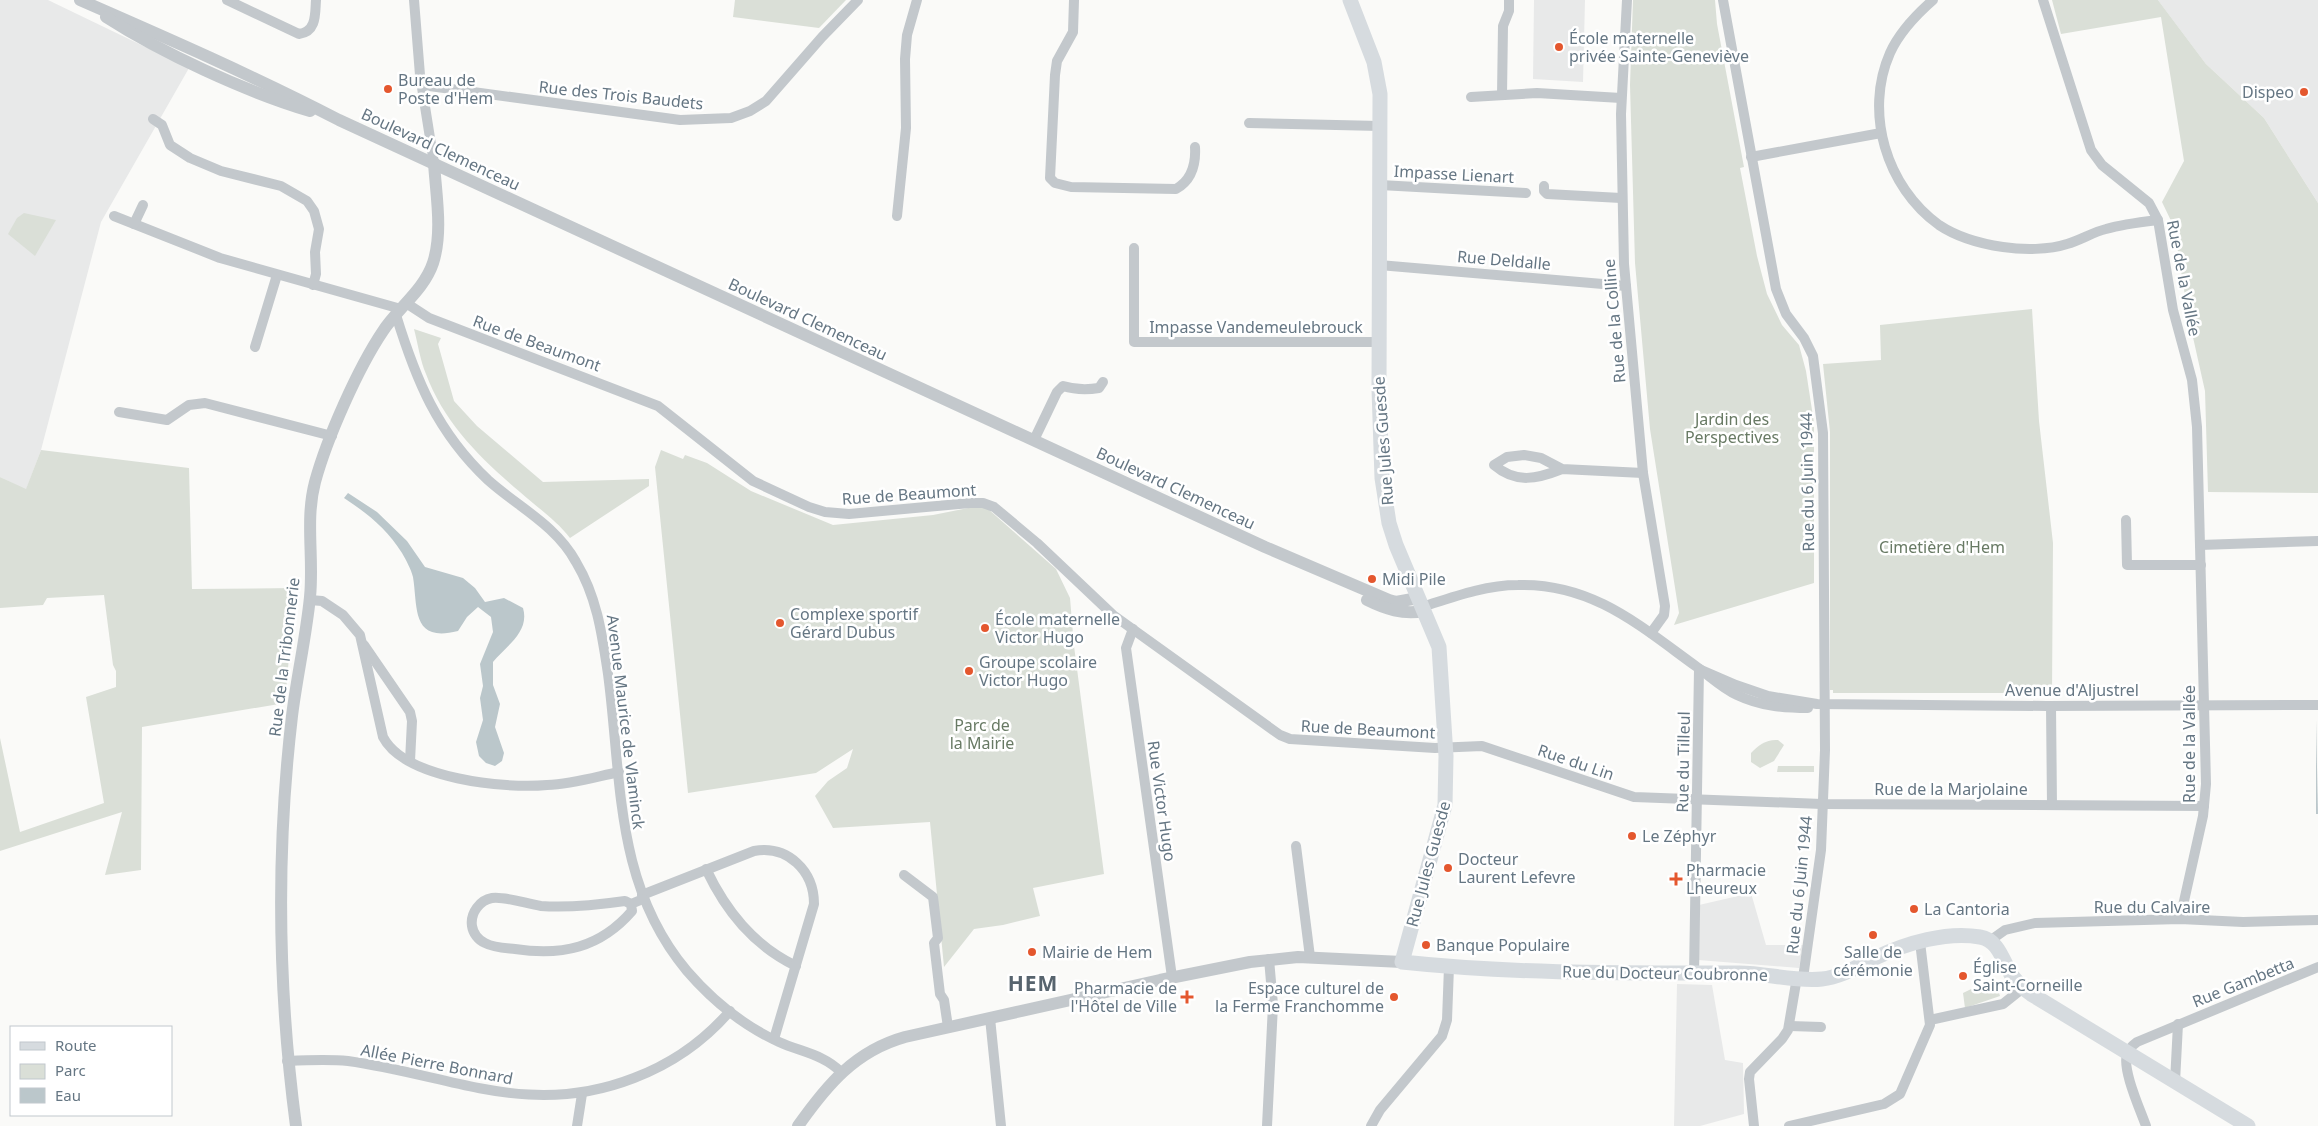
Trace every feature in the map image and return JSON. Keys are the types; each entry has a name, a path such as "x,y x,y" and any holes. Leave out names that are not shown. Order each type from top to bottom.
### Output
{"main road":[{"name":"Rue Jules Guesde","path":"1350,0 1376,72 1380,94 1378,342 1380,431 1386,502 1396,545 1440,654 1445,748 1445,805 1402,962"},
{"name":"Rue du Docteur Coubronne","path":"1402,962 1449,967 1694,975 1752,973 1821,979 1840,975 1891,950 1920,942 1966,936 1990,940"},
{"path":"1990,940 2011,974 2023,988 2248,1126"}],"street":[{"name":"Boulevard Clemenceau","path":"80,0 144,26 279,89 339,120 1265,547 1387,609 1408,613 1421,605"},
{"path":"227,0 299,34 308,31 314,22 316,0"},
{"path":"414,0 422,85 434,163"},
{"name":"Rue des Trois Baudets","path":"422,85 680,120 731,118 750,111 766,100 822,36 858,0"},
{"path":"897,216 906,128 905,59 907,35 917,0"},
{"path":"1074,0 1073,32 1057,61 1055,75 1050,178 1055,183 1071,186 1176,189 1182,185 1191,173 1196,162 1195,147"},
{"path":"1502,95 1503,26 1509,11 1510,0"},
{"name":"Rue de la Colline","path":"1627,0 1621,98 1621,198 1626,286 1643,473 1665,606 1664,615 1651,633"},
{"name":"Rue du 6 Juin 1944","path":"1723,0 1776,289 1786,314 1809,347 1816,375 1823,433 1826,704 1821,850 1803,978 1796,983 1790,1026"},
{"path":"1933,0 1896,43 1886,63 1879,104 1881,133 1898,179 1915,203 1940,225 1974,240 2006,247 2057,246 2113,227 2158,220"},
{"name":"Rue de la Vallée","path":"2044,0 2091,150 2102,165 2147,201 2158,220 2173,310 2194,393 2201,565 2206,773 2204,806 2180,919"},
{"path":"1470,97 1546,93 1621,98"},
{"path":"153,119 162,125 170,145 190,158 226,173 281,186 307,201 314,211 318,225 315,252 316,274 313,285"},
{"path":"1249,123 1380,126"},
{"path":"1751,157 1881,133"},
{"name":"Rue de la Tribonnerie","path":"296,1126 288,1061 280,932 281,859 292,716 310,600 312,498 317,476 332,436 365,361 398,312 428,274 436,249 438,228 434,163"},
{"name":"Impasse Lienart","path":"1380,185 1526,193"},
{"path":"1544,186 1544,191 1547,194 1621,198"},
{"path":"134,224 143,205"},
{"name":"Rue de Beaumont","path":"114,216 212,255 376,303 386,303 398,312 429,318 658,406 753,481 809,507 825,512 849,514 970,503 988,505 1025,532 1108,610 1285,738 1445,748"},
{"name":"Impasse Vandemeulebrouck","path":"1134,248 1134,342 1378,342"},
{"name":"Rue Deldalle","path":"1379,266 1626,286"},
{"path":"255,347 277,275"},
{"name":"Avenue Maurice de Vlaminck","path":"398,312 419,384 451,438 489,480 537,518 557,537 572,556 584,576 601,626 628,850 643,897 663,937 700,986 730,1011 774,1039 825,1058 841,1072"},
{"path":"1034,440 1057,392 1063,386 1075,390 1088,390 1099,388 1103,382"},
{"path":"119,412 167,420 189,404 205,403 332,436"},
{"path":"1562,469 1541,458 1524,455 1507,457 1494,465 1508,475 1523,479 1541,477 1562,469 1643,473"},
{"path":"2126,520 2127,565 2201,565"},
{"path":"2200,545 2318,541"},
{"name":"Avenue d'Aljustrel","path":"1421,605 1490,588 1520,585 1567,590 1601,602 1626,615 1725,689 1759,703 1793,708 1808,708 1826,704 2051,706 2318,705"},
{"path":"310,600 322,601 343,614 353,625 361,641 384,671 410,712 412,721 410,761"},
{"name":"Rue Victor Hugo","path":"1133,629 1126,648 1172,977"},
{"path":"361,641 383,737 393,751 410,761 456,777 506,785 555,785 619,772"},
{"name":"Rue du Tilleul","path":"1694,975 1700,669"},
{"path":"2051,706 2052,805"},
{"name":"Rue du Lin","path":"1445,748 1482,746 1634,797 1698,799"},
{"name":"Rue de la Marjolaine","path":"1698,799 1822,804 2204,806"},
{"path":"1296,846 1310,957"},
{"path":"631,904 706,869 760,850 772,850 784,854 800,865 811,884 814,904 774,1039"},
{"path":"706,869 718,895 734,917 766,948 796,966"},
{"path":"904,875 933,897 938,938 934,943 940,994 944,1000 948,1027"},
{"path":"492,898 551,906 586,906 625,901 631,904 632,911 611,932 586,944 561,951 537,952 490,945 479,939 472,925 473,914 478,906 492,898"},
{"name":"Rue du Calvaire","path":"1990,940 2005,930 2028,924 2180,919 2243,922 2318,920"},
{"path":"1789,1126 1884,1104 1894,1100 1905,1087 1928,1032 1930,1020 1920,942"},
{"path":"798,1126 841,1072 858,1058 886,1043 948,1027 1172,977 1269,959 1310,957 1402,962"},
{"path":"1267,1126 1273,1005 1269,959"},
{"path":"1371,1126 1384,1105 1442,1036 1448,1020 1449,967"},
{"name":"Rue Gambetta","path":"2127,1052 2137,1042 2318,967"},
{"path":"1930,1020 2003,1004 2023,988"},
{"name":"Allée Pierre Bonnard","path":"288,1061 347,1061 510,1094 548,1096 582,1094 612,1086 663,1065 706,1036 730,1011"},
{"path":"990,1018 1001,1126"},
{"name":"Rue Gambetta","path":"2175,1082 2178,1024"},
{"path":"1754,1126 1749,1079 1750,1072 1782,1039 1790,1026 1821,1027"},
{"path":"2127,1052 2127,1070 2146,1126"},
{"path":"577,1126 582,1094"}],"shaded area":[{"path":"0,0 48,0 189,68 101,222 41,450 26,490 0,477"},
{"name":"École maternelle privée Sainte-Geneviève","path":"1534,0 1585,0 1583,82 1533,79"},
{"path":"2158,0 2318,0 2318,203 2264,118 2206,64"},
{"path":"1751,893 1766,945 1803,945 1799,968 1698,960 1699,905"},
{"path":"1677,984 1712,985 1725,1060 1743,1063 1744,1114 1700,1126 1674,1126"}],"green space":[{"path":"735,0 846,0 819,28 733,17"},
{"name":"Jardin des Perspectives","path":"1633,0 1715,0 1717,24 1744,167 1740,168 1757,256 1767,294 1782,325 1799,345 1806,371 1814,423 1814,583 1674,625 1679,613 1650,429 1635,263 1630,85"},
{"path":"2052,0 2158,0 2206,64 2264,118 2318,203 2318,493 2208,492 2205,391 2188,315 2174,227 2162,202 2184,161 2161,17 2061,34"},
{"path":"24,213 56,220 35,256 8,234 17,218"},
{"name":"Cimetière d'Hem","path":"2032,309 2039,421 2053,543 2052,693 1833,693 1833,690 1830,690 1830,432 1823,364 1881,360 1880,325"},
{"path":"414,329 441,338 438,344 454,401 477,426 543,482 649,479 649,486 570,538 553,520 491,467 453,424 434,392 426,374"},
{"path":"41,450 189,468 192,589 295,588 285,703 142,727 141,870 105,875 122,812 0,851 0,738 20,832 104,803 86,697 116,687 116,671 113,665 104,595 47,598 43,605 0,608 0,477 26,489"},
{"name":"Parc de la Mairie","path":"661,450 683,459 685,455 707,463 751,491 833,525 933,515 978,506 987,508 1056,569 1070,598 1074,646 1104,874 1033,888 1040,916 1003,925 974,929 944,967 930,822 833,828 815,796 828,781 847,768 853,749 816,773 688,793 655,467"},
{"path":"1778,740 1784,745 1774,761 1760,768 1751,762 1751,753 1757,747 1766,742"},
{"path":"1778,766 1814,766 1814,772 1777,772"},
{"path":"1994,978 2000,996 1965,1008 1963,993"}],"water":[{"path":"348,493 377,512 407,541 425,567 463,578 475,588 485,602 504,598 523,608 524,617 520,631 516,638 493,662 493,685 500,704 495,727 504,753 502,761 495,766 486,763 479,756 476,742 483,720 480,698 483,686 480,664 493,632 491,617 478,607 467,617 458,631 432,632 424,627 417,611 413,577 402,553 390,536 376,522 344,498"},
{"path":"2316,720 2318,814 2316,814"}],"place":[{"name":"École maternelle privée Sainte-Geneviève","path":"1559,47"},
{"name":"Bureau de Poste d'Hem","path":"388,89"},
{"name":"Dispeo","path":"2304,92"},
{"name":"Midi Pile","path":"1372,579"},
{"name":"Complexe sportif Gérard Dubus","path":"780,623"},
{"name":"École maternelle Victor Hugo","path":"985,628"},
{"name":"Groupe scolaire Victor Hugo","path":"969,671"},
{"name":"Le Zéphyr","path":"1632,836"},
{"name":"Docteur Laurent Lefevre","path":"1448,868"},
{"name":"Pharmacie Lheureux","path":"1676,879"},
{"name":"La Cantoria","path":"1914,909"},
{"name":"Salle de cérémonie","path":"1873,935"},
{"name":"Banque Populaire","path":"1426,945"},
{"name":"Mairie de Hem","path":"1032,952"},
{"name":"Église Saint-Corneille","path":"1963,976"},
{"name":"Pharmacie de l'Hôtel de Ville","path":"1187,997"},
{"name":"Espace culturel de la Ferme Franchomme","path":"1394,997"}],"district":[{"name":"HEM","path":"1033,983"}]}
